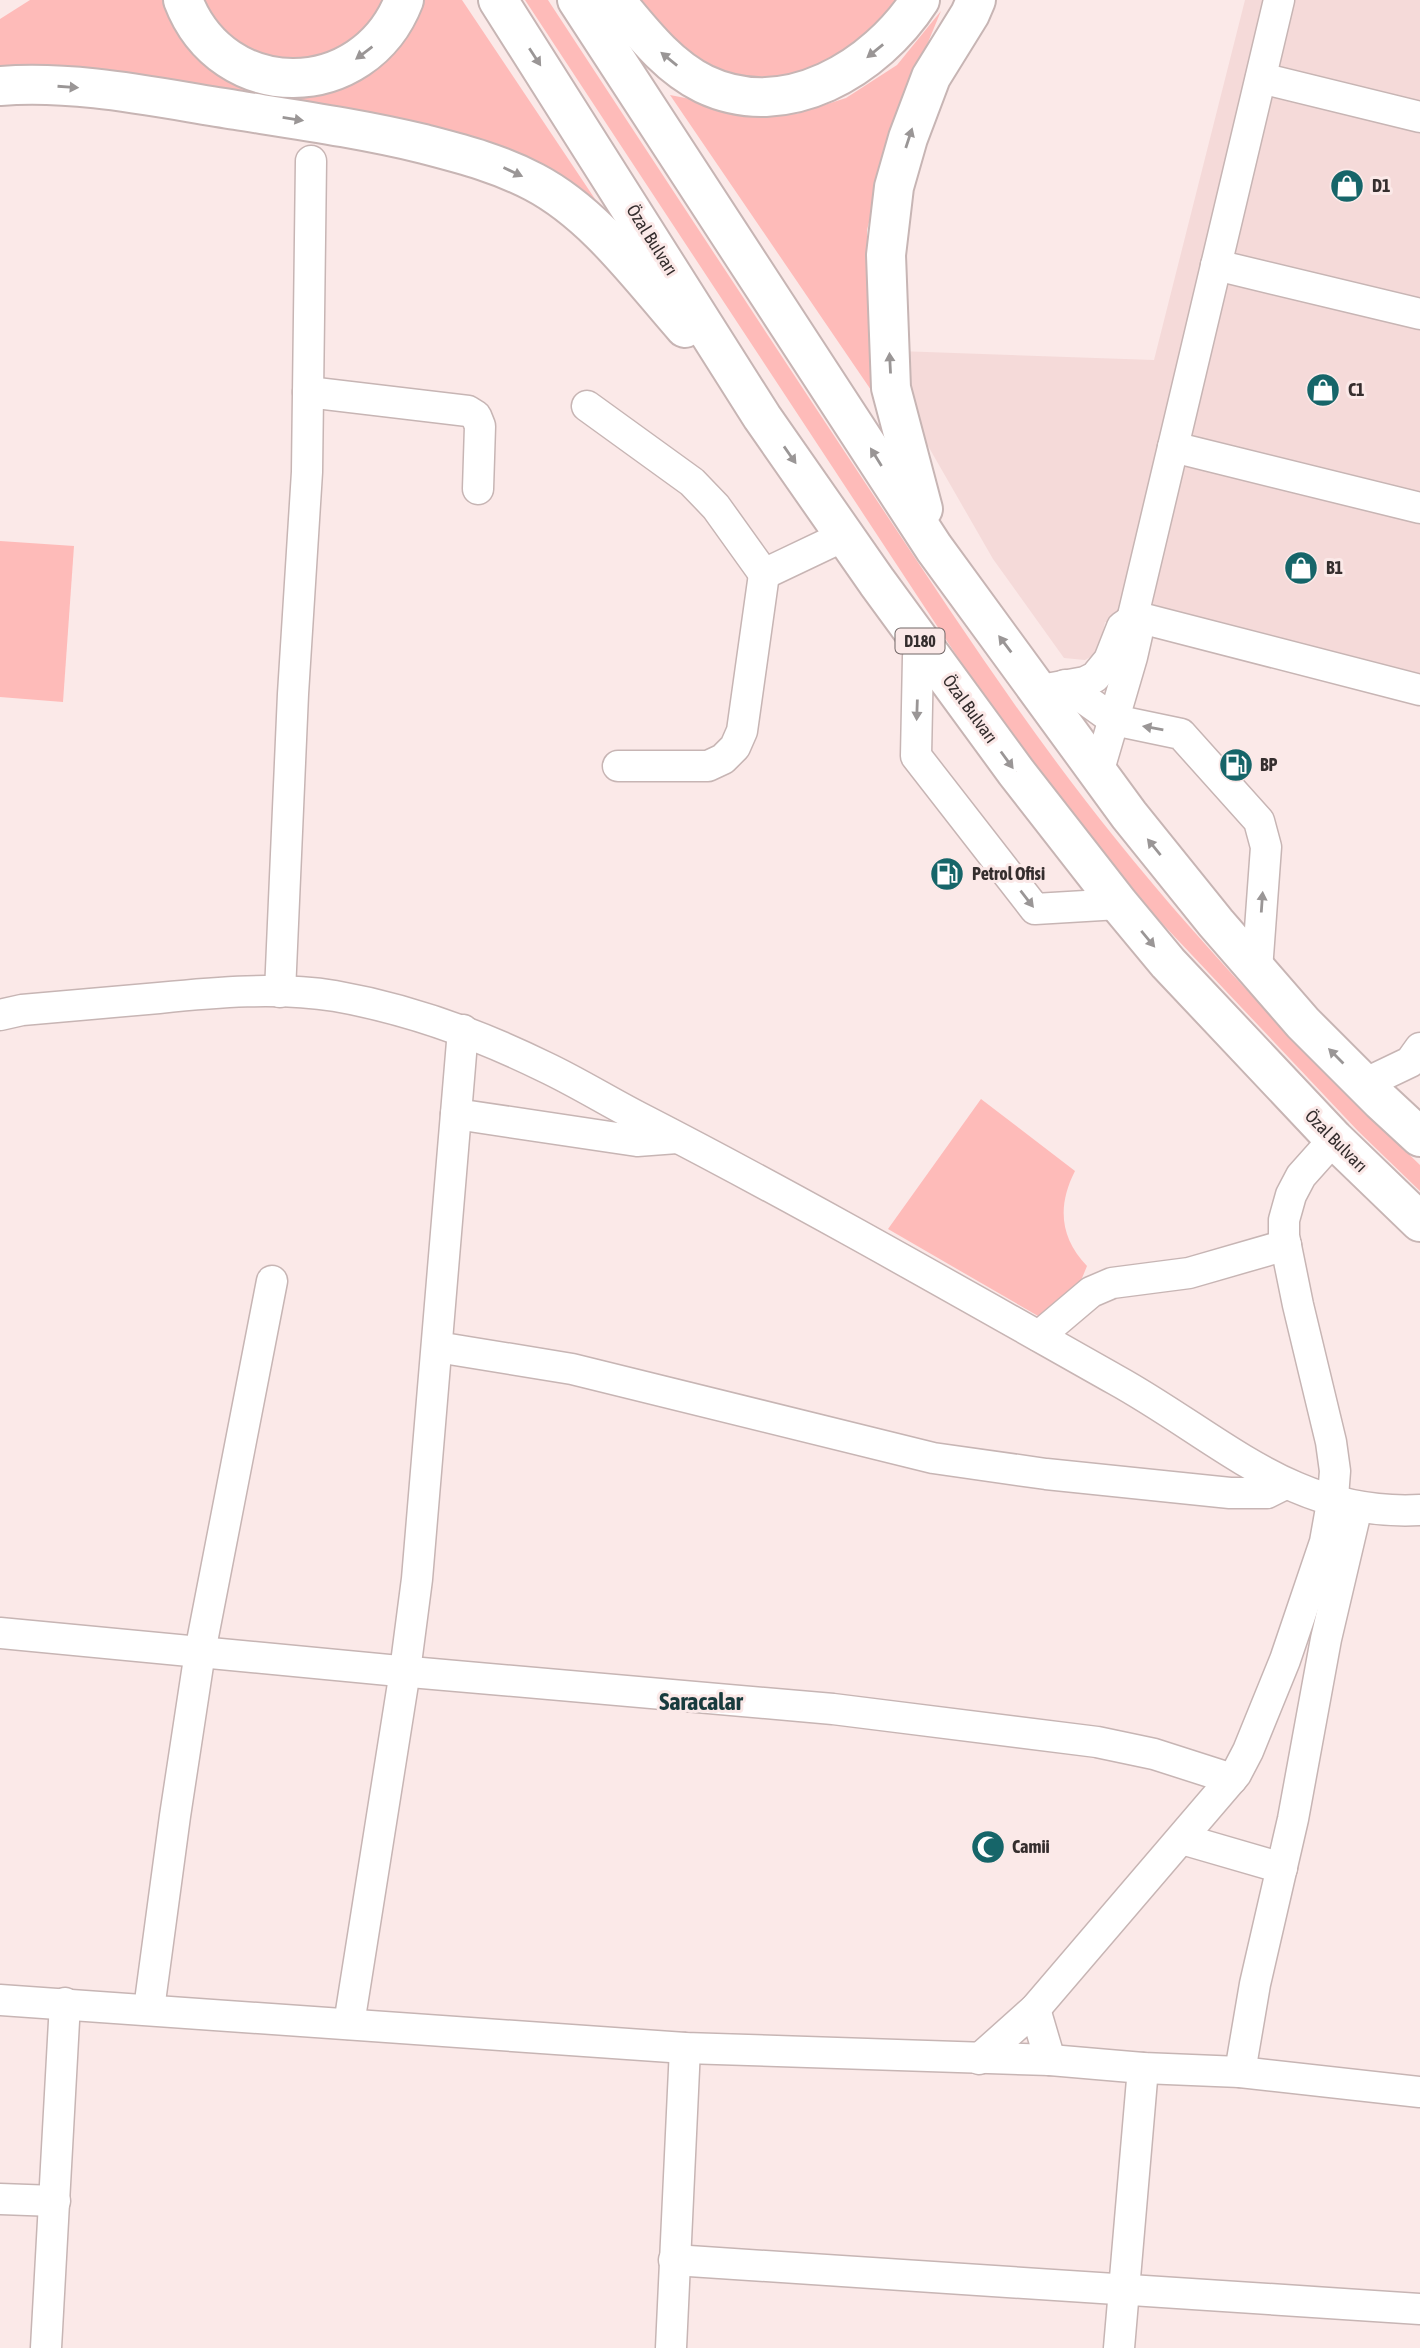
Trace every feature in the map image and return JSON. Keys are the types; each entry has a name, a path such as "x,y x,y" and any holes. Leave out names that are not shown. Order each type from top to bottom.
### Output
{"highway":[{"path":"183,0 201,35 229,60 244,68 284,79 327,73 350,64 368,52 383,37 397,18 404,0"},
{"name":"Özal Bulvarı","path":"498,0 762,416 877,582 1016,772 1119,904 1223,1024 1334,1139 1420,1222"},
{"path":"577,0 934,548 1052,688 1098,773 1137,825 1303,1023 1420,1137"},
{"path":"615,0 647,39 688,74 704,84 726,92 749,96 802,92 828,83 851,69 889,39 908,18 919,0"},
{"path":"934,548 891,388 886,256 894,187 908,138 931,77 976,0"},
{"path":"0,86 28,84 111,90 363,129 484,159 535,182 568,204 603,235 762,416"}],"street":[{"path":"1098,773 1137,635 1133,618 1279,0"},
{"path":"1261,78 1420,117"},
{"path":"280,992 293,694 307,483 311,161"},
{"path":"1216,265 1420,314"},
{"path":"308,392 468,411 476,416 480,426 478,489"},
{"path":"587,406 692,482 716,508 764,574 743,731 735,747 723,759 708,766 618,766"},
{"path":"1173,447 1420,508"},
{"path":"764,574 846,535"},
{"path":"1052,688 1085,682 1095,677 1109,660 1122,627 1133,618"},
{"path":"1133,618 1420,690"},
{"path":"921,642 918,657 916,756 1035,909 1119,904"},
{"path":"1052,688 1114,720 1181,734 1259,821 1266,847 1257,970"},
{"path":"0,1016 22,1010 211,993 280,992 332,996 432,1018 547,1068 806,1205 1125,1385 1242,1461 1303,1492 1372,1510 1420,1510"},
{"path":"349,2024 405,1671 416,1579 463,1030"},
{"path":"1364,1084 1410,1062 1420,1048"},
{"path":"456,1114 637,1141 678,1138"},
{"path":"1240,2072 1255,1984 1282,1868 1331,1619 1345,1504 1335,1471 1332,1442 1286,1245 1283,1220 1301,1176 1334,1139"},
{"path":"1039,1336 1091,1292 1112,1283 1189,1273 1286,1245"},
{"path":"149,2009 201,1652 272,1281"},
{"path":"436,1347 583,1372 933,1458 1046,1474 1230,1493 1267,1493 1285,1483"},
{"path":"979,2059 1035,2010 1232,1779 1248,1751 1285,1660 1325,1542 1345,1504"},
{"path":"0,1633 833,1709 1057,1737 1154,1754 1232,1779"},
{"path":"1182,1839 1282,1868"},
{"path":"0,2000 685,2048 1050,2060 1143,2068 1240,2072 1420,2092"},
{"path":"46,2348 65,2004"},
{"path":"1035,2010 1050,2060"},
{"path":"671,2348 685,2048"},
{"path":"1119,2348 1143,2068"},
{"path":"0,2199 55,2201"},
{"path":"674,2260 1420,2309"}],"shaded area":[{"path":"30,0 168,0 192,50 209,68 230,80 278,92 419,0 462,0 599,205 596,210 556,181 0,70 0,19"},
{"path":"196,0 389,0 372,27 323,61 251,59"},
{"path":"525,0 548,0 953,615 1081,795 1150,881 1224,965 1340,1087 1420,1165 1420,1191 1358,1131 1157,918 1070,811 968,673"},
{"path":"636,0 898,0 883,19 837,59 788,79 734,77 696,62"},
{"path":"1245,0 1420,0 1420,706 1105,622 1099,652 1085,660 1064,658 993,559 916,425 898,351 1154,360"},
{"path":"941,11 895,122 867,230 871,390 670,95 751,111 796,114 846,98 897,65"},
{"path":"0,541 74,546 63,702 0,697"},
{"path":"981,1099 1075,1171 1065,1197 1064,1221 1071,1244 1087,1266 1080,1283 1045,1320 888,1229"}],"place":[{"name":"D1","path":"1347,186"},
{"name":"C1","path":"1323,390"},
{"name":"B1","path":"1301,568"},
{"name":"BP","path":"1236,765"},
{"name":"Petrol Ofisi","path":"947,874"},
{"name":"Camii","path":"988,1847"}],"district":[{"name":"Saracalar","path":"701,1702"}]}
